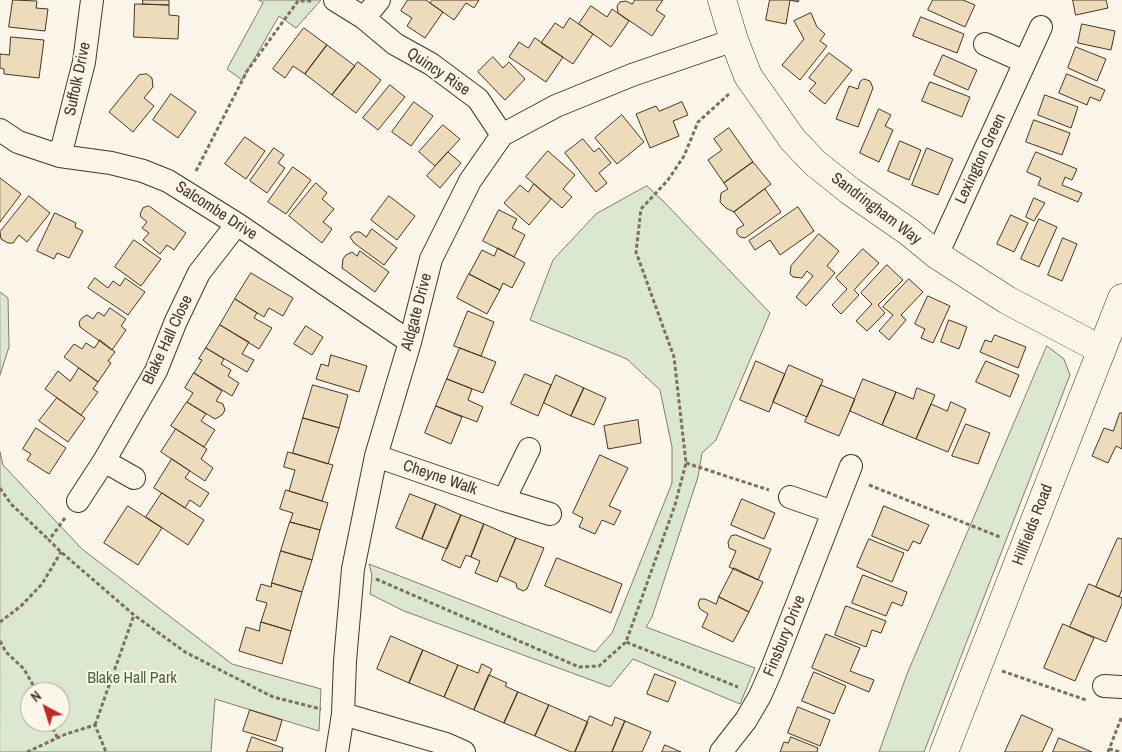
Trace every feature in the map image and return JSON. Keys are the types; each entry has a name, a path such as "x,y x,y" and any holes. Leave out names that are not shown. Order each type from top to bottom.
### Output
{"street":[{"name":"Suffolk Drive","path":"60,156 84,62 92,0"},
{"name":"Quincy Rise","path":"335,0 364,18 395,44 431,64 478,99 502,134"},
{"path":"364,18 379,0"},
{"name":"Sandringham Way","path":"722,0 734,40 748,76 793,140 814,163 937,255 1007,300 1102,350"},
{"name":"Lexington Green","path":"937,255 1041,27"},
{"name":"Aldgate Drive","path":"337,752 343,714 345,661 353,569 376,456 410,342 431,259 470,181 502,134 556,106 632,76 734,40"},
{"path":"985,44 1025,62"},
{"name":"Salcombe Drive","path":"0,130 18,142 60,156 111,162 143,171 168,181 237,224 410,342"},
{"name":"Blake Hall Close","path":"78,501 104,461 156,371 176,321 199,273 237,224"},
{"name":"Hillfields Road","path":"944,752 1122,298"},
{"path":"504,500 529,449"},
{"name":"Cheyne Walk","path":"376,456 550,514"},
{"path":"104,461 134,478"},
{"name":"Finsbury Drive","path":"721,752 746,720 760,696 849,471"},
{"path":"790,497 833,512"},
{"path":"343,714 446,744 464,752"}],"path":[{"path":"186,192 247,71 298,1 335,0"},
{"path":"353,569 580,667 599,666 626,642 675,505 686,463 674,357 636,252 641,209 668,180 684,156 698,122 748,76"},
{"path":"686,463 790,497"},
{"path":"849,471 1025,547"},
{"path":"0,488 11,504 61,552 134,615 185,652 273,697 343,714"},
{"path":"49,540 78,501"},
{"path":"0,622 21,606 42,584 61,552"},
{"path":"106,752 95,725 134,615"},
{"path":"0,641 6,652 24,669 31,682"},
{"path":"626,642 760,696"},
{"path":"1004,672 1090,702 1113,686"},
{"path":"1120,752 1108,751 1122,716"},
{"path":"27,752 58,738 95,725"},
{"path":"55,732 58,738"}],"green space":[{"path":"259,0 321,0 296,28 279,16 242,80 227,69 263,3"},
{"path":"647,186 770,313 716,440 702,453 698,477 652,617 646,627 755,668 740,704 633,659 610,687 404,611 370,594 372,575 369,564 595,652 612,633 672,483 672,447 660,390 627,359 530,320 553,260 596,214"},
{"path":"0,292 8,298 9,347 0,375"},
{"path":"1047,346 1064,359 1070,375 924,752 879,752 907,674"},
{"name":"Blake Hall Park","path":"0,452 3,465 82,549 232,664 321,689 319,731 215,699 211,752 0,752"}],"building":[{"path":"13,0 37,1 36,8 48,9 45,31 9,27"},
{"path":"143,0 169,0 169,5 143,4"},
{"path":"408,0 426,0 443,12 425,38 407,26 412,18 401,11"},
{"path":"433,0 479,0 474,8 466,3 454,20 430,3"},
{"path":"635,0 663,0 656,10 665,16 652,36 618,13 617,6 620,2 626,1 632,4"},
{"path":"770,0 790,0 786,24 766,20"},
{"path":"933,0 963,0 975,5 965,27 928,10"},
{"path":"1073,0 1106,0 1108,8 1076,15"},
{"path":"135,4 169,5 169,15 179,16 178,39 134,37"},
{"path":"591,6 607,17 612,9 629,21 611,47 579,24"},
{"path":"811,13 817,27 825,34 820,41 827,46 800,80 782,65 804,39 794,21"},
{"path":"921,17 964,34 957,53 913,36"},
{"path":"570,18 593,34 573,64 541,43 555,23 563,28"},
{"path":"1082,24 1115,31 1111,50 1078,43"},
{"path":"304,28 327,45 305,74 293,66 285,78 273,69"},
{"path":"11,37 44,40 39,78 4,74 4,69 0,68 0,54 9,55"},
{"path":"535,38 563,57 546,82 509,57 519,42 528,48"},
{"path":"327,45 355,66 332,95 305,74"},
{"path":"1076,47 1106,59 1097,81 1068,68"},
{"path":"829,53 852,70 825,104 809,91 816,83 809,78"},
{"path":"943,55 977,70 968,90 934,75"},
{"path":"493,57 503,68 509,62 525,79 505,100 478,72"},
{"path":"358,62 381,80 356,113 332,95"},
{"path":"147,74 152,78 153,87 144,98 154,106 133,132 109,112 139,75"},
{"path":"1067,74 1105,90 1100,101 1090,97 1087,105 1059,93"},
{"path":"864,79 870,81 873,88 858,127 836,119 849,86 858,89 860,82"},
{"path":"930,82 970,97 962,117 922,101"},
{"path":"390,85 405,97 378,130 363,118"},
{"path":"171,94 196,112 178,138 153,120"},
{"path":"1045,95 1078,107 1071,128 1038,115"},
{"path":"414,102 433,116 411,146 392,132"},
{"path":"682,102 688,115 673,121 679,136 650,148 636,114 656,106 659,111"},
{"path":"879,109 891,115 885,126 893,130 879,162 860,153"},
{"path":"622,115 644,142 617,164 595,138"},
{"path":"1034,120 1070,133 1062,155 1026,142"},
{"path":"443,125 460,139 435,166 419,152"},
{"path":"729,128 753,162 724,183 708,160 722,150 714,139"},
{"path":"245,137 265,151 246,179 225,164"},
{"path":"583,139 594,152 599,148 611,163 599,173 607,183 596,192 565,153"},
{"path":"900,141 921,150 909,180 888,171"},
{"path":"274,148 284,155 278,163 285,168 267,193 250,181"},
{"path":"927,148 953,159 938,195 912,185"},
{"path":"548,151 575,175 563,189 572,197 562,208 526,177"},
{"path":"448,152 461,163 440,188 427,176"},
{"path":"1036,152 1077,169 1072,180 1065,177 1062,185 1082,193 1078,202 1038,185 1041,178 1027,172"},
{"path":"753,162 771,184 734,212 720,202 721,193 728,189 724,183"},
{"path":"293,167 311,180 286,214 268,202"},
{"path":"0,178 21,194 0,222"},
{"path":"316,183 327,193 322,199 334,209 323,222 332,229 322,243 289,216"},
{"path":"534,184 551,199 529,225 504,203 520,185 528,192"},
{"path":"765,189 781,212 745,238 740,237 737,234 737,229 744,225 734,212"},
{"path":"29,196 50,213 27,242 19,235 13,243 8,243 1,239 0,232"},
{"path":"389,196 415,216 397,240 371,220"},
{"path":"1034,198 1045,203 1034,221 1026,217"},
{"path":"149,206 186,233 174,250 167,245 160,254 143,240 149,233 142,228 147,222 140,214 143,208"},
{"path":"798,207 814,231 780,255 770,240 755,250 749,241"},
{"path":"499,210 517,219 512,228 525,235 514,257 483,241"},
{"path":"55,213 76,223 75,227 83,231 69,258 57,253 54,259 37,251"},
{"path":"1011,215 1028,223 1014,252 997,244"},
{"path":"1039,219 1057,227 1039,267 1021,259"},
{"path":"372,229 397,248 384,265 354,243 350,237 355,232 360,232 366,237"},
{"path":"819,234 839,251 827,266 835,273 806,306 796,297 813,276 807,271 802,278 793,277 790,274 791,266"},
{"path":"1063,238 1077,244 1062,281 1048,275"},
{"path":"134,240 161,259 141,286 115,267"},
{"path":"498,248 525,263 512,288 503,283 500,290 469,274 482,250 494,256"},
{"path":"863,249 879,263 854,290 859,295 841,314 832,305 847,289 836,278"},
{"path":"360,251 389,272 375,292 342,268 343,259 346,255 352,252 357,256"},
{"path":"887,265 903,280 878,305 885,313 867,331 856,321 872,304 861,293"},
{"path":"251,273 293,298 283,316 269,308 264,317 235,299"},
{"path":"469,274 500,290 487,314 457,298"},
{"path":"95,278 108,288 113,281 120,286 125,278 145,292 128,315 88,288"},
{"path":"909,279 923,292 901,315 906,320 889,340 879,331 893,315 883,307"},
{"path":"928,296 950,306 933,343 921,338 925,329 915,324"},
{"path":"235,299 257,313 254,318 272,328 259,349 220,325"},
{"path":"110,308 126,319 121,326 126,330 112,350 80,327 79,322 87,315 93,319 98,312 104,316"},
{"path":"468,311 494,322 481,356 454,346"},
{"path":"949,320 967,327 959,349 941,342"},
{"path":"220,325 249,342 242,354 254,360 247,372 206,348"},
{"path":"306,326 323,337 312,355 294,344"},
{"path":"995,335 1026,347 1018,368 980,352 985,340 991,342"},
{"path":"100,340 115,352 108,361 111,363 98,382 64,357 74,344 82,349 86,343 94,348"},
{"path":"206,348 224,359 221,364 231,370 228,376 239,383 232,396 194,373 202,360 199,359"},
{"path":"460,348 496,362 483,393 447,379"},
{"path":"331,355 367,366 359,392 316,379 321,364 328,366"},
{"path":"756,361 785,374 769,412 740,400"},
{"path":"986,361 1019,375 1010,397 976,382"},
{"path":"789,365 823,380 807,417 773,402"},
{"path":"79,368 98,382 93,389 98,392 81,415 45,389 58,371 70,381"},
{"path":"194,373 222,391 216,401 223,404 225,410 222,415 215,419 187,402 193,393 185,388"},
{"path":"525,374 551,385 538,416 511,404"},
{"path":"556,375 584,388 571,416 544,403"},
{"path":"447,379 472,389 468,400 483,407 477,422 436,406"},
{"path":"863,379 896,392 882,425 850,411"},
{"path":"313,385 348,395 339,428 303,418"},
{"path":"821,385 855,399 839,436 805,422"},
{"path":"584,388 606,398 594,425 571,416"},
{"path":"917,388 935,395 916,439 882,425 896,392 913,399"},
{"path":"57,398 85,418 68,442 39,421"},
{"path":"187,402 206,414 201,421 215,430 204,447 171,426"},
{"path":"951,402 966,409 948,452 916,439 931,404 947,411"},
{"path":"436,406 462,417 451,444 425,433"},
{"path":"1120,413 1122,413 1122,449 1116,446 1108,463 1092,456 1104,428 1113,431"},
{"path":"303,418 339,428 328,464 293,453"},
{"path":"638,420 641,443 608,449 604,426"},
{"path":"966,424 990,433 978,464 952,456"},
{"path":"36,428 66,448 49,474 27,460 31,454 23,449"},
{"path":"176,429 207,449 201,459 213,468 205,481 161,452"},
{"path":"288,452 333,465 322,501 289,491 295,470 284,467"},
{"path":"600,455 628,468 609,506 621,511 614,525 602,520 595,534 579,527 583,518 573,513"},
{"path":"172,459 190,471 185,478 209,493 200,507 190,500 185,508 154,488"},
{"path":"286,490 328,503 320,530 290,522 293,513 280,509"},
{"path":"162,493 204,520 188,545 146,517"},
{"path":"410,494 436,504 422,539 396,528"},
{"path":"742,499 775,513 764,539 731,525"},
{"path":"436,504 461,515 447,549 422,539"},
{"path":"128,506 162,528 138,565 104,543"},
{"path":"884,506 929,525 920,544 913,541 908,551 872,536"},
{"path":"461,515 484,524 471,557 466,555 460,568 442,560"},
{"path":"290,522 320,530 312,560 281,551"},
{"path":"484,524 516,538 497,582 475,573 480,561 471,557"},
{"path":"736,535 771,549 758,580 729,567 736,551 729,548 728,542 731,536"},
{"path":"516,538 544,548 527,589 523,591 517,588 516,583 500,576"},
{"path":"1118,538 1122,539 1122,589 1119,597 1096,587"},
{"path":"869,539 904,553 892,582 857,567"},
{"path":"281,551 312,560 302,592 272,583"},
{"path":"557,558 622,584 611,613 545,586"},
{"path":"734,568 763,582 749,612 719,597"},
{"path":"863,575 907,592 902,606 892,602 886,616 852,603"},
{"path":"272,583 302,592 291,631 261,622 267,603 256,600 261,584 271,587"},
{"path":"1089,584 1122,598 1122,604 1106,642 1070,627"},
{"path":"719,597 749,612 733,642 702,627 708,614 700,609 698,604 700,599 716,604"},
{"path":"846,606 886,621 881,633 872,630 866,647 835,635"},
{"path":"261,622 291,631 282,664 239,651 246,627 259,631"},
{"path":"1063,624 1094,638 1075,681 1044,668"},
{"path":"826,634 860,648 850,671 874,680 869,692 812,668"},
{"path":"391,636 423,650 409,683 377,669"},
{"path":"423,650 458,665 444,697 409,683"},
{"path":"482,664 492,669 474,710 444,697 458,665 478,673"},
{"path":"814,672 846,686 834,714 802,701"},
{"path":"655,674 676,682 668,702 647,694"},
{"path":"489,675 507,683 505,686 518,692 504,723 474,710"},
{"path":"518,692 549,705 535,736 504,723"},
{"path":"549,705 588,722 575,752 535,736"},
{"path":"798,707 830,720 820,746 788,733"},
{"path":"250,710 282,720 276,741 243,731"},
{"path":"1022,715 1053,729 1042,752 1005,752"},
{"path":"590,716 612,726 615,717 625,721 612,752 575,752"},
{"path":"625,721 651,732 642,752 612,752"},
{"path":"252,737 283,748 282,752 247,752"},
{"path":"791,737 818,748 817,752 780,752 784,742 788,743"},
{"path":"1059,738 1092,752 1053,752"},
{"path":"665,745 681,752 662,752"}]}
